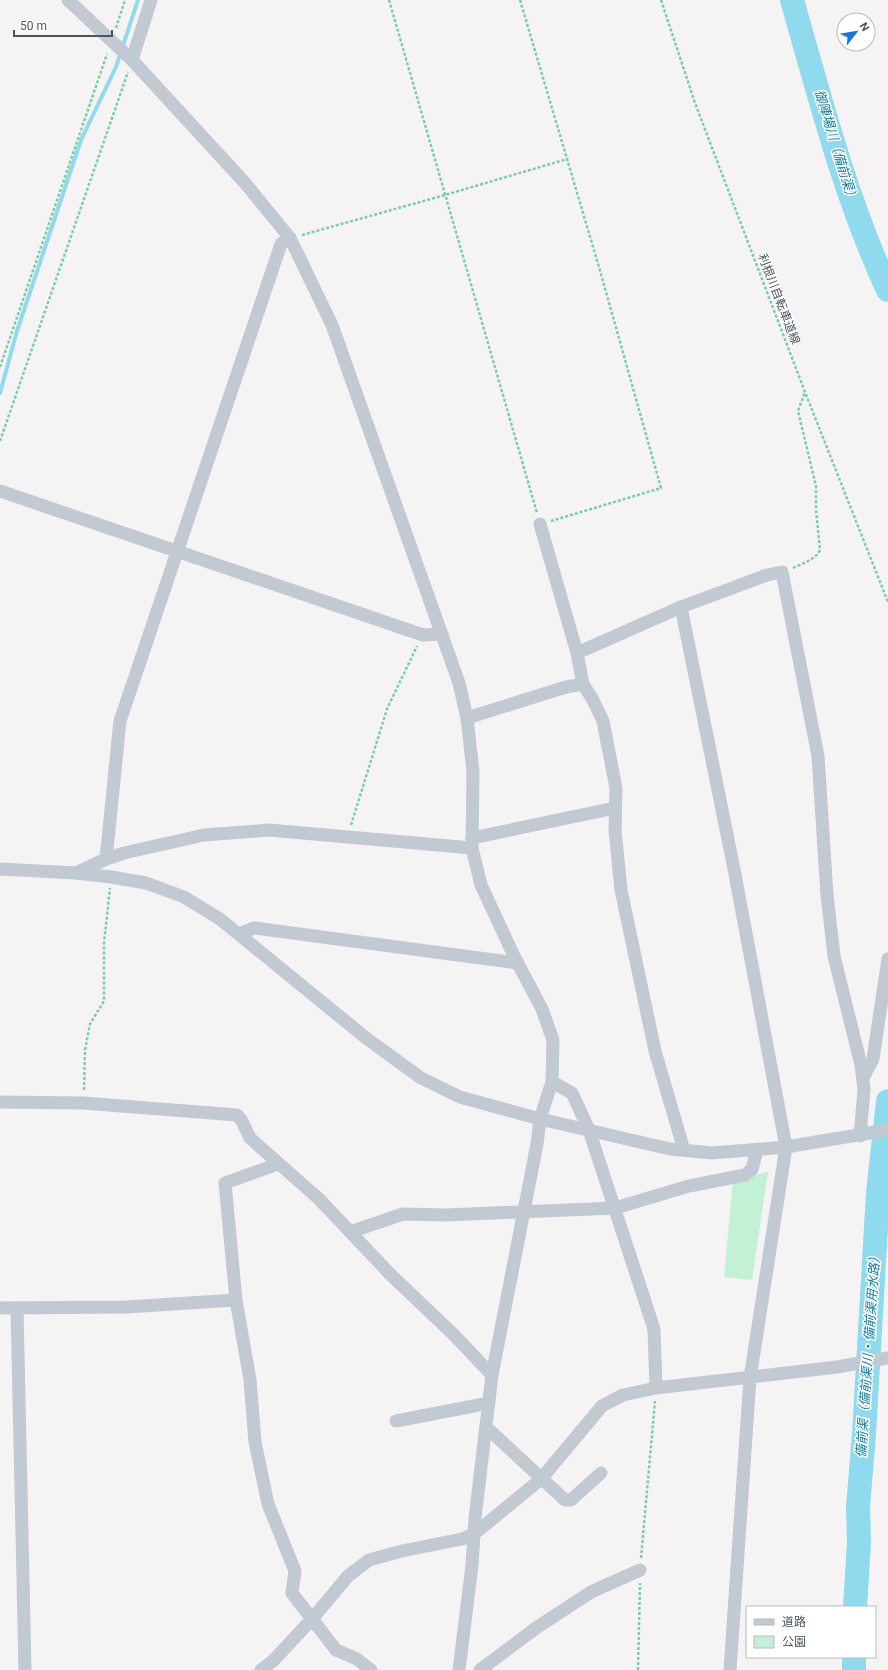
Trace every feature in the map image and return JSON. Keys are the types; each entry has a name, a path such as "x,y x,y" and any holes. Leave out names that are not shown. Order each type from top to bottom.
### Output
{"street":[{"path":"68,0 111,42 132,60 245,183 290,238 332,325 459,683 467,718 473,772 472,843 481,885 518,963 542,1009 553,1040 552,1082 540,1119 538,1144 492,1375 459,1670"},
{"path":"132,60 151,0"},
{"path":"106,859 120,721 281,244 290,238"},
{"path":"0,491 423,635 442,634"},
{"path":"540,524 577,653 583,684 603,721 616,788 615,830 621,890 655,1051 684,1150"},
{"path":"577,653 681,607 767,575 782,572 818,756 826,895 834,956 861,1065 864,1090 860,1136"},
{"path":"681,607 735,877 786,1147 750,1378 730,1670"},
{"path":"467,718 583,684"},
{"path":"76,873 106,859 204,835 269,830 347,837 472,843 615,808"},
{"path":"0,869 76,873 111,877 146,883 184,897 220,919 366,1038 421,1078 460,1097 540,1119 670,1149 712,1153 786,1147 860,1136 888,1130"},
{"path":"239,934 254,928 518,963"},
{"path":"862,1078 873,1059 888,959"},
{"path":"552,1082 572,1093 589,1130 654,1329 656,1388"},
{"path":"0,1102 83,1103 237,1115 242,1121 250,1138 319,1199 390,1274 454,1335 492,1375"},
{"path":"350,1232 403,1214 446,1215 615,1208 689,1186 745,1174 752,1169 757,1150"},
{"path":"278,1164 224,1183 236,1300 250,1380 255,1442 268,1504 295,1571 292,1593 336,1650 357,1659 370,1670"},
{"path":"0,1308 126,1307 236,1300"},
{"path":"17,1308 25,1670"},
{"path":"261,1670 273,1661 312,1619 348,1576 369,1560 402,1551 462,1539 474,1534 541,1480 602,1406 623,1395 656,1388 837,1367 887,1358"},
{"path":"396,1421 489,1403"},
{"path":"486,1427 541,1480 565,1500 571,1500 601,1473"},
{"path":"480,1670 536,1628 591,1592 640,1570"}],"path":[{"path":"0,367 125,0"},
{"path":"390,0 540,524 661,488 601,274 520,0"},
{"name":"利根川自転車道線","path":"661,0 695,103 805,392 888,602"},
{"path":"0,441 132,60"},
{"path":"290,238 445,196 567,159"},
{"path":"782,572 809,561 818,554 820,550 816,510 816,486 798,411 805,392"},
{"path":"347,837 387,709 423,635"},
{"path":"83,1103 84,1050 90,1024 104,1001 104,943 111,877"},
{"path":"638,1670 640,1570 656,1388"}],"green space":[{"path":"768,1172 752,1280 724,1277 733,1180"}],"waterway":[{"path":"0,393 17,331 81,140 116,67 138,0"},
{"name":"御陣場川（備前渠）","path":"792,0 834,147 859,219 888,290"},
{"name":"備前渠（備前渠川・備前渠用水路）","path":"855,1606 859,1542 858,1507 864,1434 878,1193 888,1101"},
{"name":"備前渠（備前渠川・備前渠用水路）","path":"854,1658 854,1670"}]}
